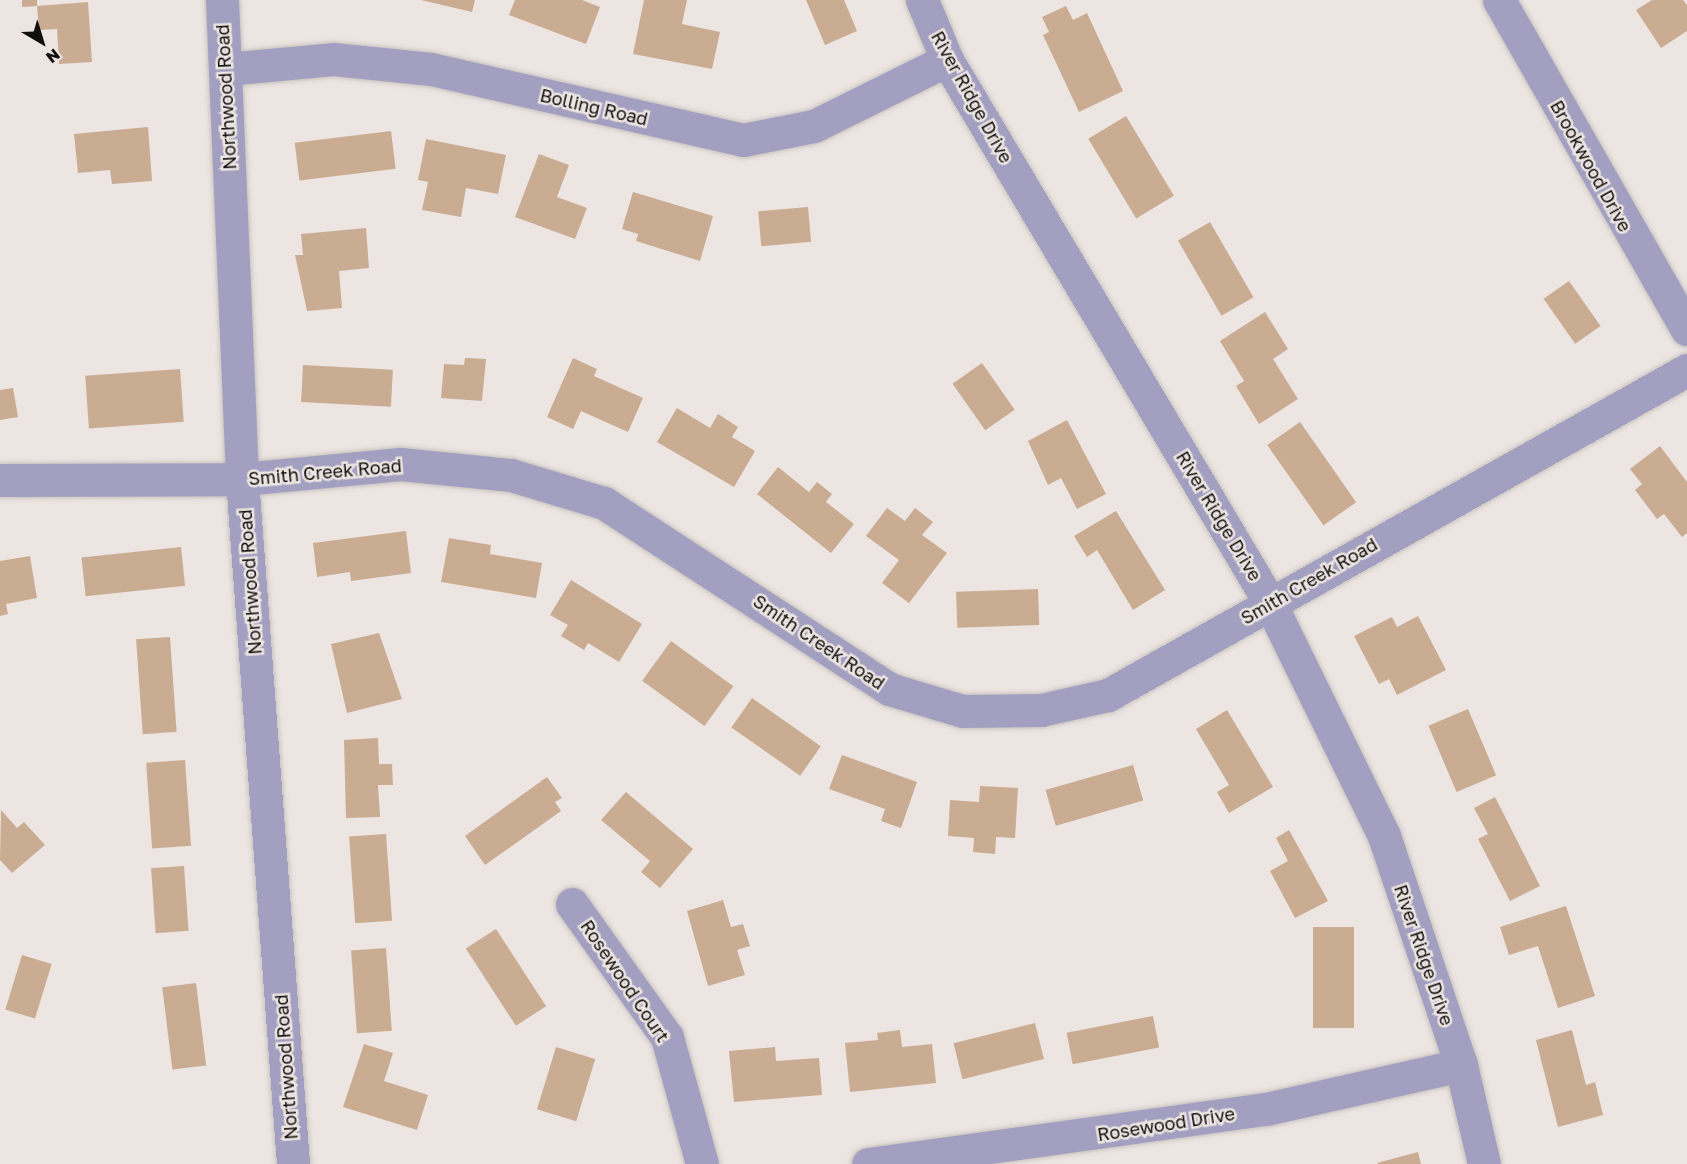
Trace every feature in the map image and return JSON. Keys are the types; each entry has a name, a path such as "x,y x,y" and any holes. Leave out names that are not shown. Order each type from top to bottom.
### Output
{"street":[{"name":"Northwood Road","path":"222,0 242,479 293,1164"},
{"name":"River Ridge Drive","path":"922,0 947,60 1270,603 1384,836 1461,1065 1484,1164"},
{"name":"Brookwood Drive","path":"1499,0 1687,329"},
{"name":"Bolling Road","path":"226,69 333,59 431,69 743,140 814,126 947,60"},
{"name":"Smith Creek Road","path":"0,480 242,479 400,464 511,475 604,504 889,689 963,711 1041,710 1108,695 1687,370"},
{"name":"Rosewood Court","path":"572,904 667,1037 702,1164"},
{"name":"Rosewood Drive","path":"868,1164 1266,1109 1461,1065"}],"building":[{"path":"22,0 37,0 37,6 22,7"},
{"path":"421,0 475,0 472,12"},
{"path":"515,0 582,0 600,7 586,44 509,15"},
{"path":"644,0 687,0 682,24 720,32 712,69 633,54"},
{"path":"806,0 844,0 857,31 825,45"},
{"path":"1652,0 1683,0 1687,5 1687,31 1661,48 1636,10"},
{"path":"88,2 92,62 59,64 57,29 39,30 37,6"},
{"path":"1066,6 1073,20 1087,13 1123,91 1079,112 1043,35 1049,32 1042,17"},
{"path":"1126,116 1174,196 1136,218 1088,139"},
{"path":"148,127 152,181 112,184 110,170 78,173 74,134"},
{"path":"391,131 396,169 299,181 295,143"},
{"path":"426,139 506,155 498,194 466,188 461,217 422,210 428,182 418,180"},
{"path":"539,154 569,165 557,197 587,208 575,239 515,217"},
{"path":"633,192 713,216 700,261 636,241 638,234 622,229"},
{"path":"808,207 811,242 761,246 758,211"},
{"path":"1210,222 1254,297 1221,316 1178,240"},
{"path":"366,228 369,268 339,271 342,308 307,311 295,255 303,255 301,234"},
{"path":"1569,281 1601,326 1575,344 1544,299"},
{"path":"1265,312 1288,349 1273,359 1298,399 1259,424 1236,386 1244,381 1220,341"},
{"path":"465,358 486,359 482,401 441,398 444,364 464,365"},
{"path":"573,358 597,369 594,376 643,398 628,432 581,411 573,429 547,417"},
{"path":"982,363 1015,410 985,430 953,384"},
{"path":"303,365 393,370 391,407 301,402"},
{"path":"180,369 184,422 89,428 85,376"},
{"path":"13,388 18,417 0,420 0,390"},
{"path":"677,408 710,428 718,414 738,427 732,437 755,451 734,487 657,442"},
{"path":"1067,420 1106,494 1077,509 1061,478 1048,485 1028,441"},
{"path":"1300,422 1356,502 1323,525 1267,445"},
{"path":"1660,446 1687,482 1687,533 1682,537 1664,514 1657,519 1635,490 1642,484 1630,469"},
{"path":"778,467 809,492 817,482 832,494 826,502 854,524 831,553 757,494"},
{"path":"887,508 905,521 915,508 933,522 922,535 947,553 909,603 882,583 899,560 866,536"},
{"path":"1116,511 1165,590 1133,610 1097,550 1087,557 1074,536"},
{"path":"406,531 411,573 351,581 350,572 317,577 313,543"},
{"path":"449,538 491,545 490,554 542,563 536,598 441,582"},
{"path":"181,547 185,586 86,596 82,557"},
{"path":"30,556 37,598 6,604 8,614 0,616 0,561"},
{"path":"571,580 642,624 619,662 588,643 584,650 561,636 568,625 550,615"},
{"path":"1038,589 1039,625 957,628 956,592"},
{"path":"1418,616 1446,670 1397,695 1389,679 1379,684 1354,636 1392,617 1397,627"},
{"path":"379,633 402,699 347,713 331,644"},
{"path":"170,637 177,732 143,734 136,639"},
{"path":"671,641 733,686 704,726 642,681"},
{"path":"752,698 821,746 800,776 731,727"},
{"path":"1468,709 1496,775 1457,792 1428,726"},
{"path":"1227,710 1273,787 1229,813 1217,792 1229,785 1196,729"},
{"path":"378,738 379,764 392,764 393,785 378,785 380,817 346,818 344,740"},
{"path":"842,755 917,782 901,828 881,821 885,809 829,789"},
{"path":"185,760 191,846 152,849 146,763"},
{"path":"1133,765 1143,801 1056,826 1046,790"},
{"path":"547,777 562,798 555,802 561,811 485,865 465,836"},
{"path":"980,786 1018,788 1015,838 996,837 995,854 973,852 974,838 948,836 950,800 979,802"},
{"path":"626,792 693,849 660,888 641,872 650,861 601,820"},
{"path":"1495,797 1540,886 1510,901 1478,839 1488,834 1474,808"},
{"path":"1,810 17,828 24,822 45,845 12,873 0,860"},
{"path":"1289,830 1328,901 1295,918 1270,871 1288,861 1276,838"},
{"path":"386,834 392,921 355,923 349,837"},
{"path":"184,866 189,931 156,933 151,868"},
{"path":"723,900 731,927 743,924 750,946 737,950 745,975 708,986 687,911"},
{"path":"1566,906 1595,996 1558,1008 1538,946 1509,955 1500,927"},
{"path":"1313,927 1354,927 1354,1028 1313,1028"},
{"path":"496,929 546,1006 516,1026 466,949"},
{"path":"386,948 392,1031 357,1033 351,950"},
{"path":"22,955 52,964 35,1019 5,1010"},
{"path":"196,983 206,1065 172,1070 162,987"},
{"path":"1153,1016 1159,1047 1073,1064 1067,1033"},
{"path":"1035,1023 1044,1059 962,1079 953,1043"},
{"path":"900,1030 902,1047 932,1044 936,1083 850,1092 845,1043 878,1040 877,1033"},
{"path":"1572,1030 1586,1085 1595,1082 1603,1115 1558,1127 1536,1040"},
{"path":"364,1044 393,1053 384,1081 428,1095 417,1130 343,1107"},
{"path":"556,1047 595,1059 576,1121 537,1109"},
{"path":"775,1047 776,1061 819,1058 822,1095 734,1102 729,1051"},
{"path":"1418,1152 1421,1164 1377,1163"}]}
